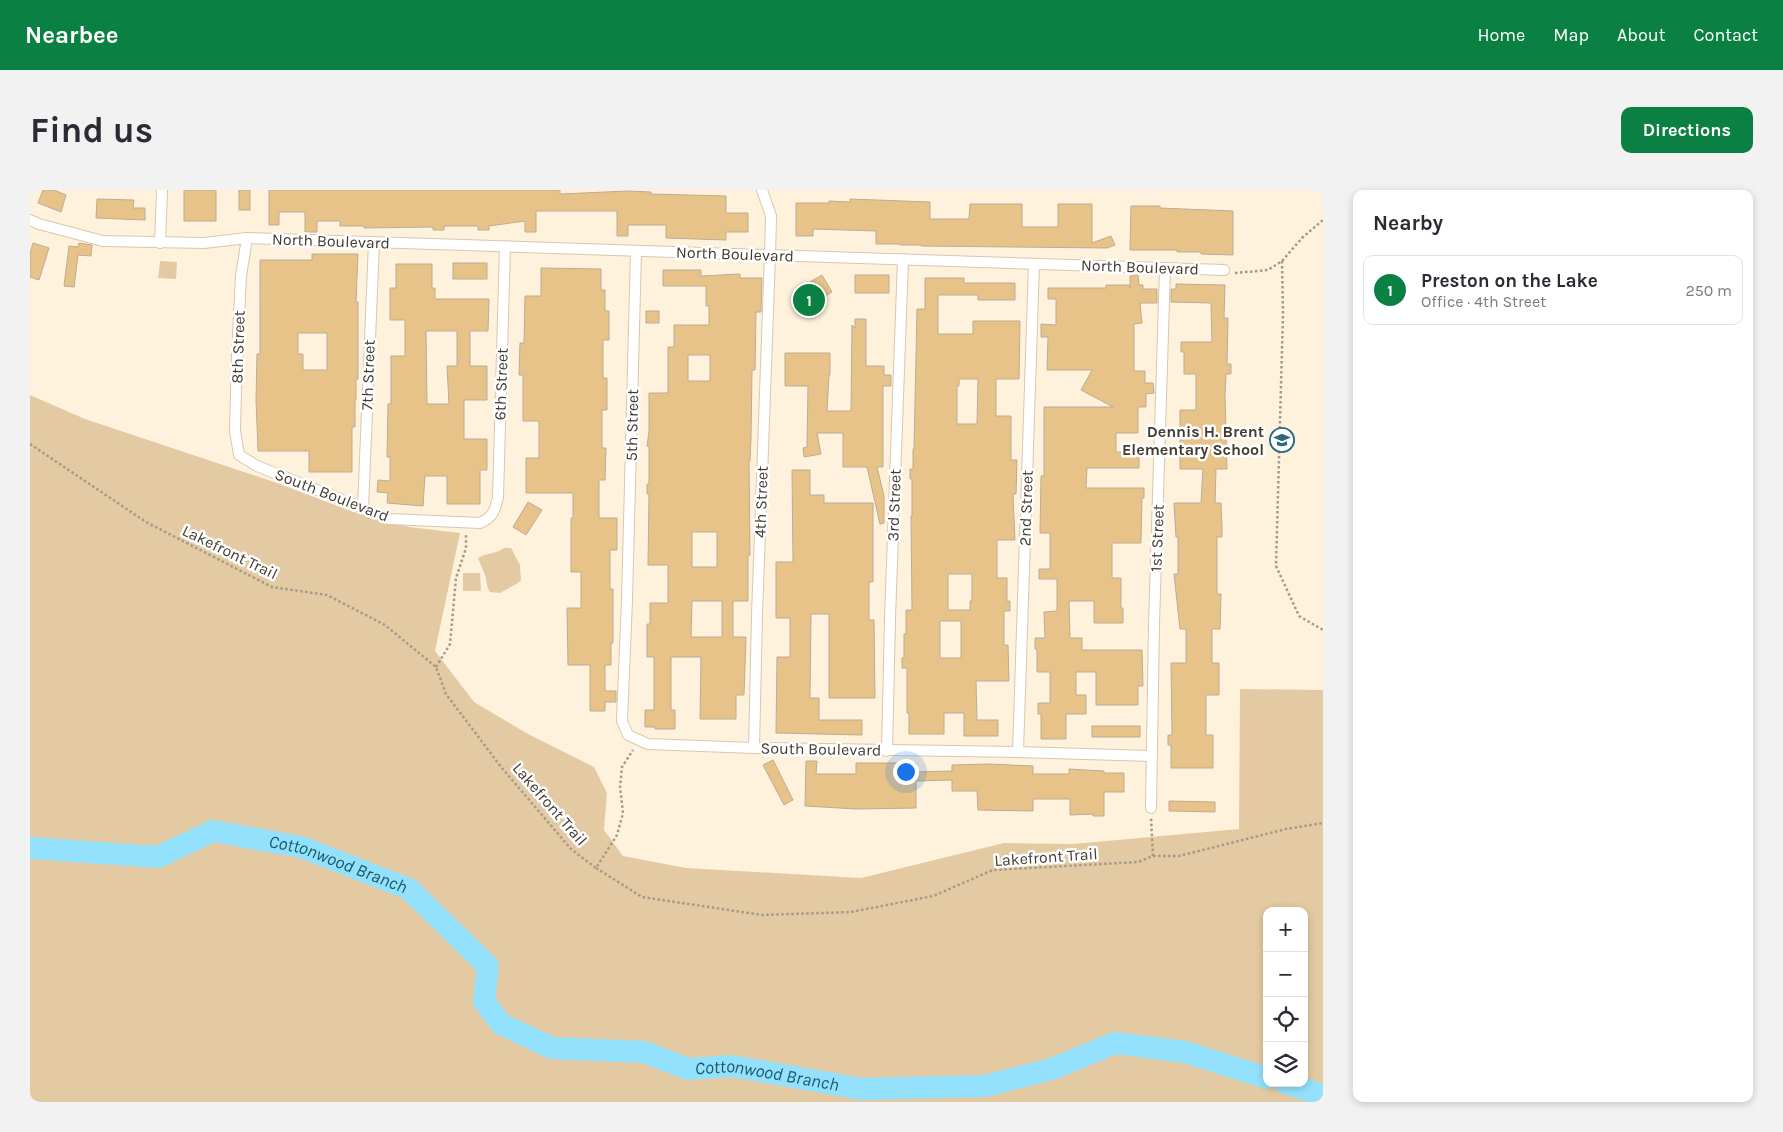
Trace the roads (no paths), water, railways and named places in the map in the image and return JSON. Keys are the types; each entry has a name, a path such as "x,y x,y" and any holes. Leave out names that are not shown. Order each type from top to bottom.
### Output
{"street":[{"path":"160,243 162,190"},
{"name":"4th Street","path":"754,748 771,216 762,190"},
{"name":"North Boulevard","path":"30,220 103,241 204,243 247,238 1224,270"},
{"name":"8th Street","path":"239,455 235,431 237,355 241,276 247,238"},
{"name":"7th Street","path":"363,508 374,242"},
{"name":"6th Street","path":"488,519 496,508 498,497 505,247"},
{"name":"5th Street","path":"636,251 622,721 628,736 638,740"},
{"name":"3rd Street","path":"887,751 903,259"},
{"name":"2nd Street","path":"1018,752 1034,264"},
{"name":"1st Street","path":"1151,808 1154,614 1165,268"},
{"name":"South Boulevard","path":"239,455 257,466 390,519 480,523 488,519"},
{"name":"South Boulevard","path":"638,740 648,744 754,748 1152,756"}],"waterway":[{"name":"Cottonwood Branch","path":"30,848 158,857 213,831 301,847 409,889 488,966 484,1001 501,1024 552,1048 644,1052 688,1069 733,1066 861,1089 985,1086 1052,1069 1115,1043 1185,1052 1263,1077"},
{"name":"Cottonwood Branch","path":"1298,1087 1323,1095"}],"place":[{"name":"Preston on the Lake","path":"809,300"},
{"name":"Dennis H. Brent Elementary School","path":"1282,440"}]}
